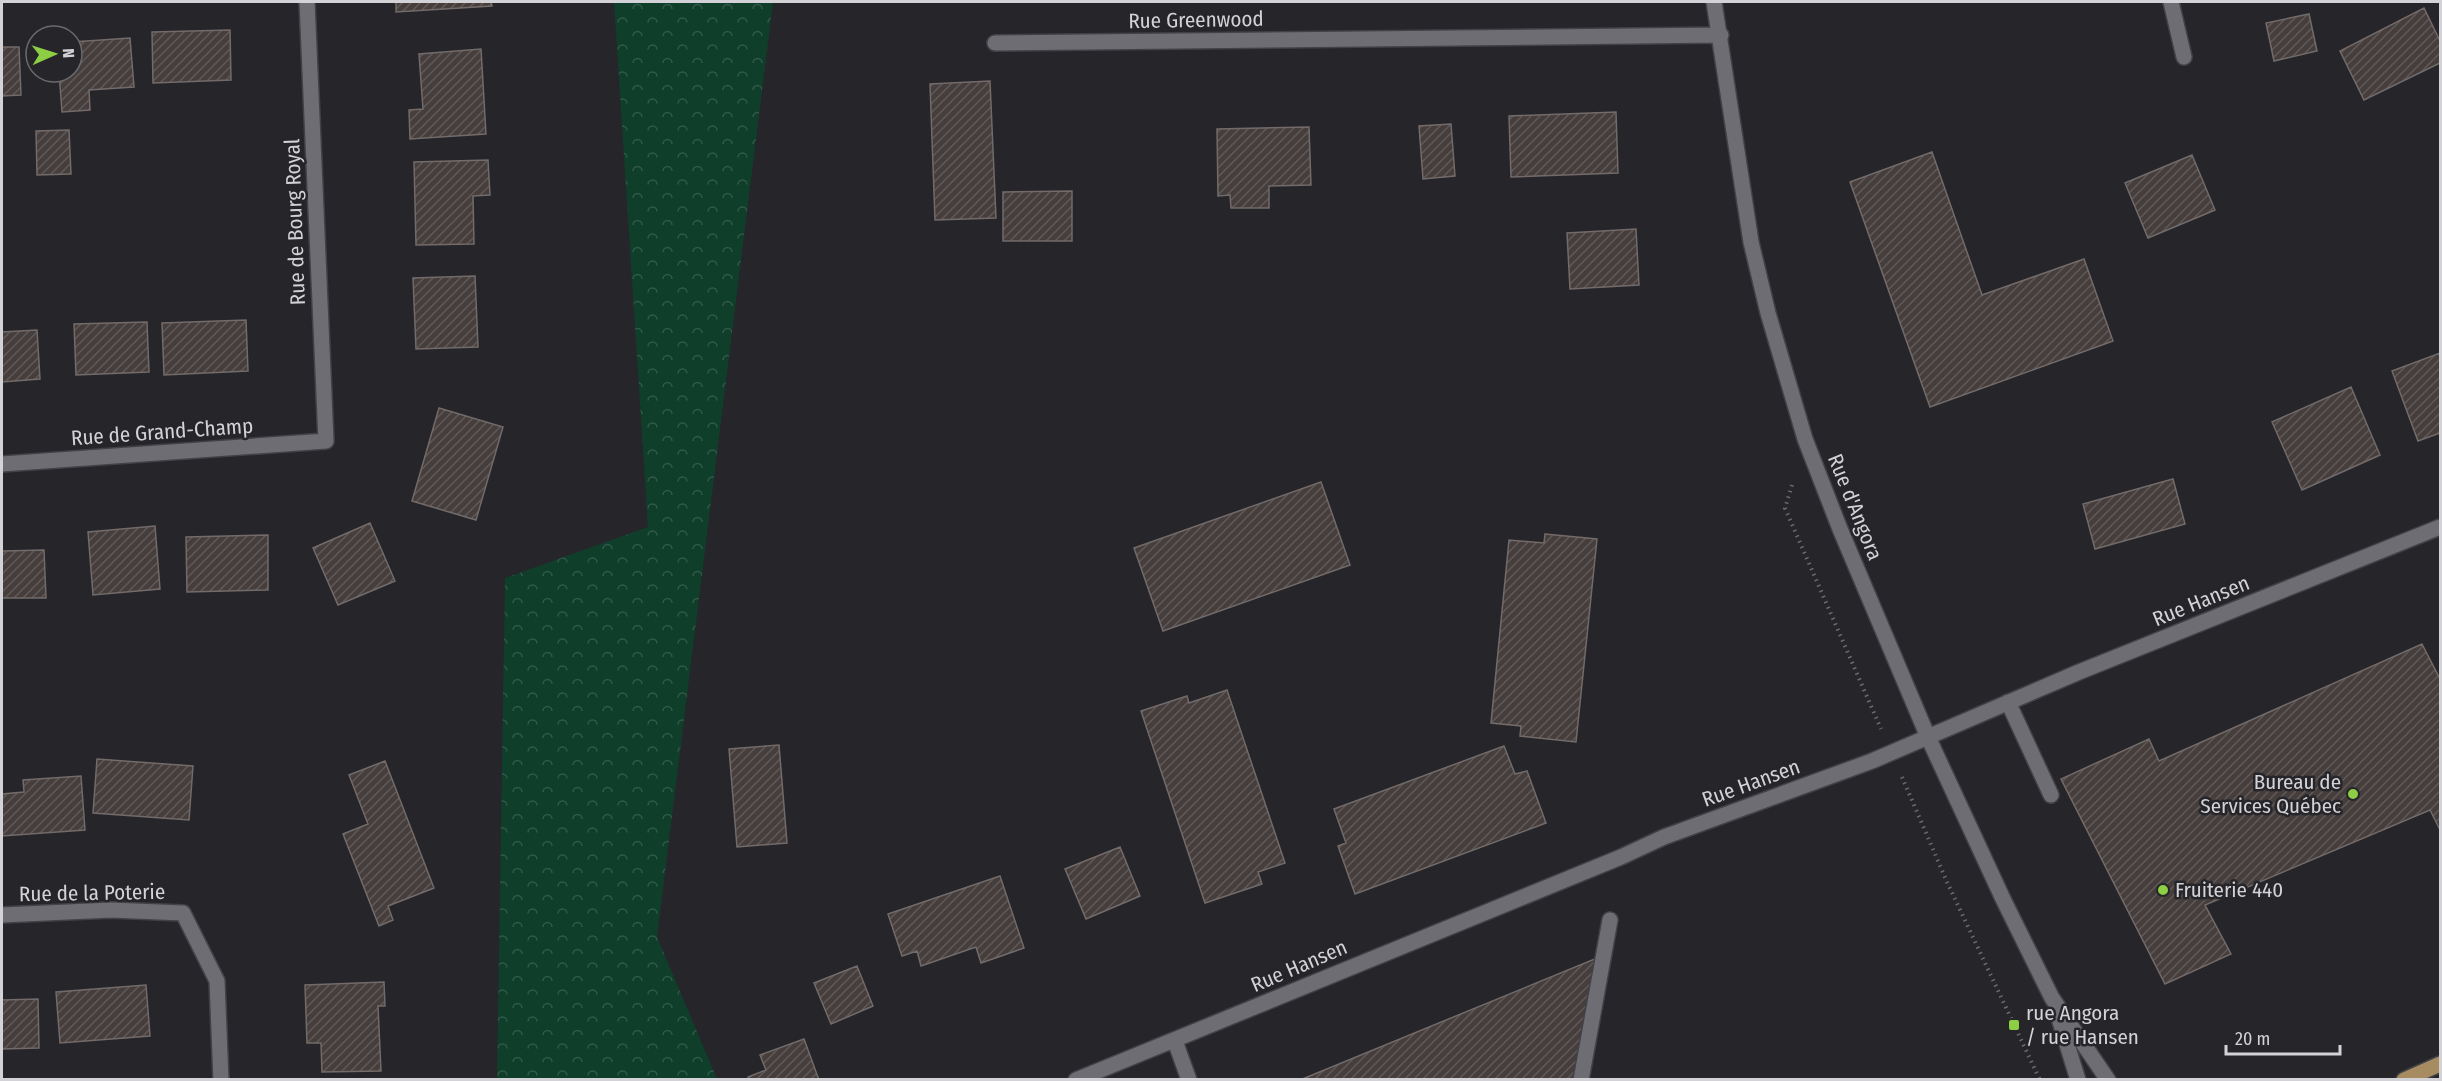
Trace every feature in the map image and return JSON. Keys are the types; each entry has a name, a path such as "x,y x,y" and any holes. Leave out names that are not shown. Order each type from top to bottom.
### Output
{"main road":[{"path":"2404,1080 2440,1065"}],"street":[{"name":"Rue de Bourg Royal","path":"307,2 326,441"},
{"name":"Rue d'Angora","path":"1714,2 1721,35 1749,231 1768,313 1805,439 1840,529 1928,737 2003,899 2052,998 2108,1080"},
{"path":"2171,2 2184,57"},
{"name":"Rue Greenwood","path":"995,43 1721,35"},
{"name":"Rue de Grand-Champ","path":"2,464 326,441"},
{"name":"Rue Hansen","path":"1076,1080 1621,857 1664,837 1872,761 2008,702 2440,527"},
{"path":"2008,702 2051,795"},
{"name":"Rue de la Poterie","path":"2,915 111,910 183,914 217,981 220,1080"},
{"path":"1581,1080 1610,920"},
{"name":"Rue d'Angora","path":"2052,998 2078,1080"},
{"path":"1175,1041 1189,1080"}],"path":[{"path":"1785,508 1878,724"},
{"path":"1904,782 1951,891 2040,1080"}],"green space":[{"path":"614,2 773,2 657,937 717,1079 497,1079 505,578 648,527"}],"building":[{"path":"396,2 491,2 492,6 396,12"},
{"path":"2424,8 2440,41 2440,63 2364,100 2340,51"},
{"path":"2309,14 2317,51 2274,61 2266,23"},
{"path":"230,30 231,80 153,83 152,32"},
{"path":"130,38 134,87 89,90 90,110 62,112 60,84 84,84 84,41"},
{"path":"2,47 19,47 21,95 2,96"},
{"path":"481,49 486,134 410,139 409,110 423,109 419,54"},
{"path":"990,81 996,218 935,220 930,84"},
{"path":"1616,112 1618,173 1511,177 1509,116"},
{"path":"1451,124 1455,176 1423,179 1419,126"},
{"path":"1309,127 1311,185 1269,186 1269,208 1231,208 1230,195 1218,196 1217,129"},
{"path":"69,130 71,174 37,175 36,131"},
{"path":"1932,152 1982,295 2084,259 2113,341 1930,407 1850,182"},
{"path":"2192,155 2215,210 2148,238 2125,183"},
{"path":"488,160 490,195 473,196 474,244 416,245 414,162"},
{"path":"1072,191 1072,241 1003,241 1003,192"},
{"path":"1636,229 1639,285 1570,289 1567,233"},
{"path":"475,276 478,347 416,349 413,278"},
{"path":"246,320 248,371 164,375 162,323"},
{"path":"147,322 149,372 76,375 74,324"},
{"path":"37,330 40,379 2,382 2,332"},
{"path":"2440,353 2440,433 2418,441 2392,371"},
{"path":"2351,387 2380,455 2302,490 2272,422"},
{"path":"439,408 503,427 476,520 412,501"},
{"path":"2173,479 2185,524 2095,549 2083,504"},
{"path":"1321,482 1350,565 1163,631 1134,548"},
{"path":"370,523 395,581 338,605 313,548"},
{"path":"155,526 160,589 93,595 88,532"},
{"path":"1545,534 1597,539 1576,742 1520,736 1521,726 1491,723 1509,540 1544,543"},
{"path":"268,535 268,590 187,592 186,537"},
{"path":"44,550 46,598 2,598 2,551"},
{"path":"2422,644 2440,679 2440,830 2430,810 2205,905 2231,954 2165,984 2061,779 2149,739 2159,761"},
{"path":"1227,690 1285,863 1258,872 1262,884 1205,903 1141,711 1187,696 1189,703"},
{"path":"779,745 787,843 737,847 729,749"},
{"path":"1504,746 1515,774 1527,771 1546,823 1355,894 1338,846 1346,843 1334,809"},
{"path":"97,759 193,766 189,820 93,813"},
{"path":"385,761 434,888 388,906 393,920 379,926 343,834 368,824 349,775"},
{"path":"81,776 85,830 2,836 2,794 24,792 23,780"},
{"path":"1120,847 1140,896 1086,919 1065,869"},
{"path":"1000,876 1024,948 981,963 976,947 921,966 917,951 902,956 888,914"},
{"path":"1602,956 1575,1080 1300,1080"},
{"path":"857,966 873,1006 831,1024 814,983"},
{"path":"384,982 385,1006 378,1006 381,1071 322,1072 321,1043 307,1043 305,985"},
{"path":"146,985 150,1036 60,1043 56,992"},
{"path":"38,999 39,1048 2,1049 2,1000"},
{"path":"804,1039 819,1080 749,1080 748,1077 766,1070 760,1055"}],"place":[{"name":"Bureau de Services Québec","path":"2353,794"},
{"name":"Fruiterie 440","path":"2163,890"},
{"name":"rue Angora / rue Hansen","path":"2014,1025"}]}
